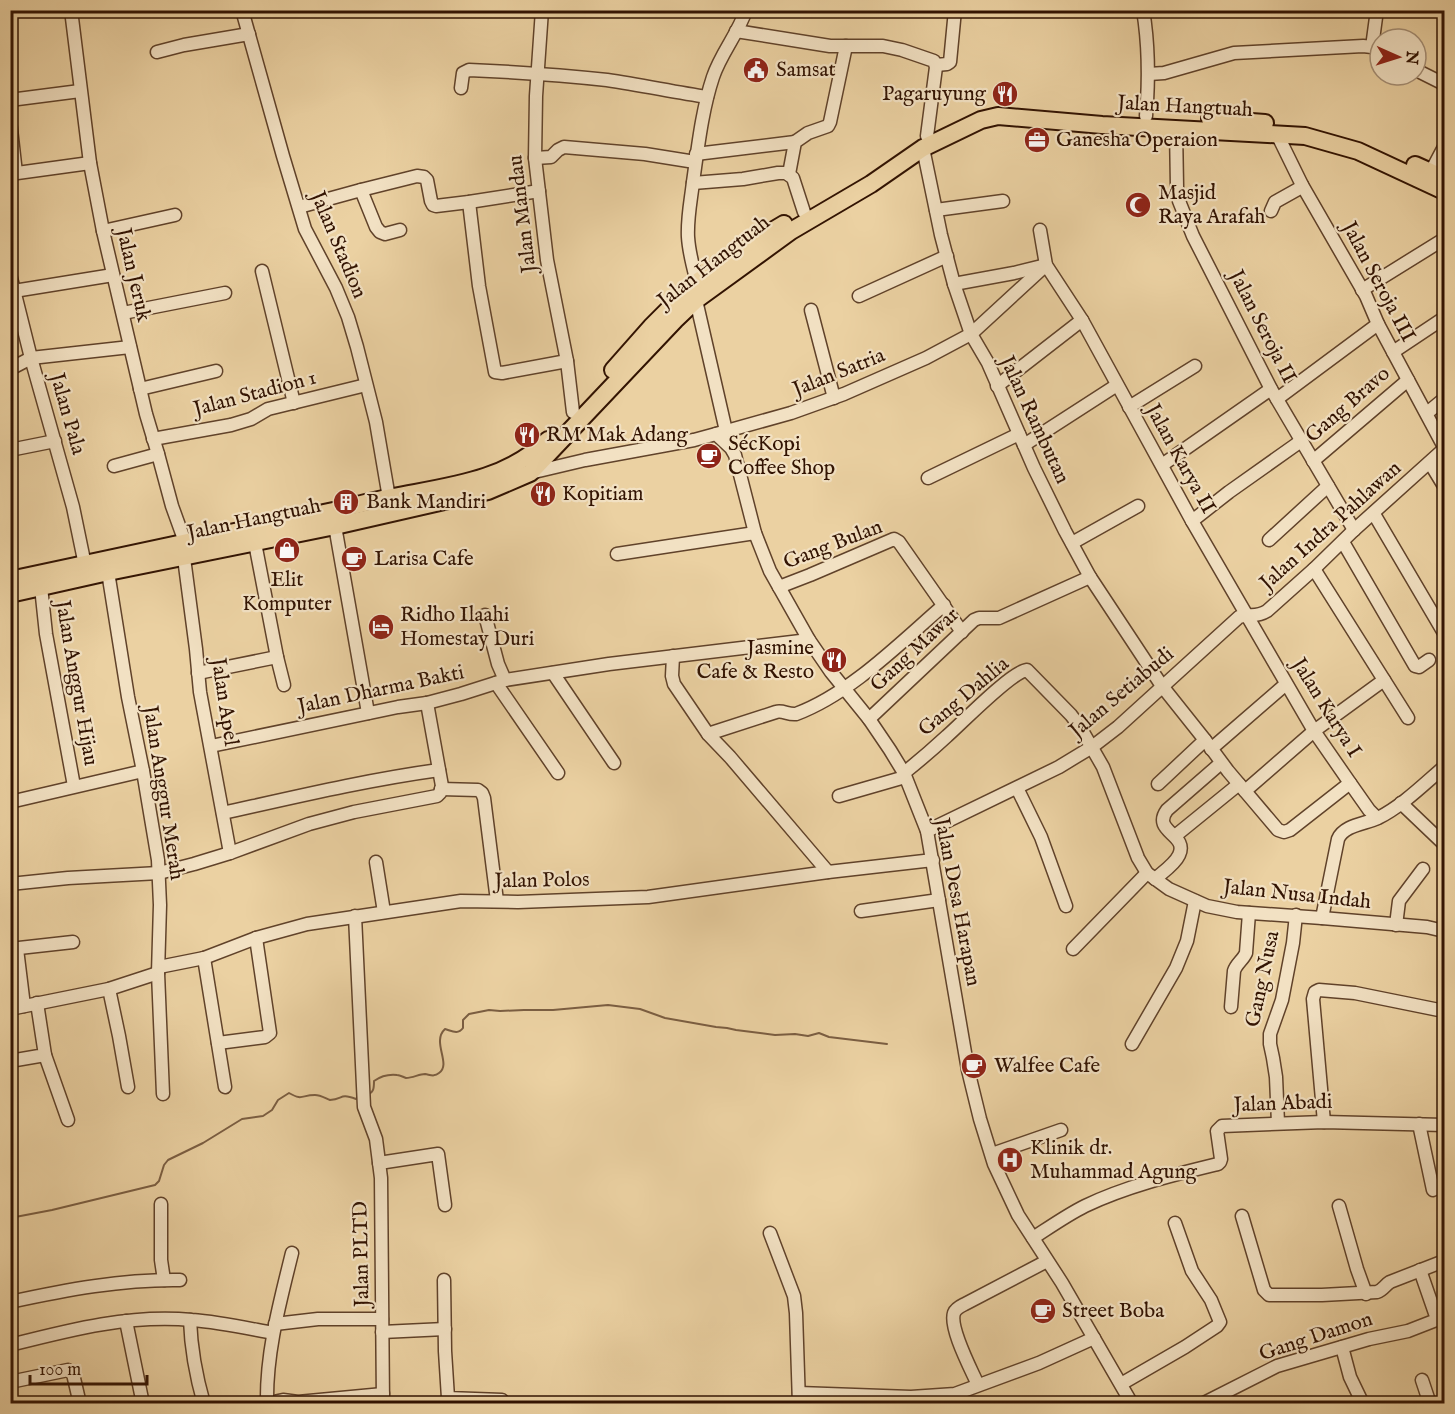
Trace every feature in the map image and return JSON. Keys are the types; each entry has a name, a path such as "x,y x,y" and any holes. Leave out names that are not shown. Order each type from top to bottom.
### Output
{"highway":[{"name":"Jalan Hangtuah","path":"10,580 85,565 185,550 255,543 489,491 530,472 696,300 869,178 961,117 980,110 998,106 1146,116 1305,136 1358,151 1433,178"},
{"name":"Jalan Hangtuah","path":"925,142 981,120 998,117 1176,128 1313,127 1364,141 1433,178 1444,191"},
{"name":"Jalan Hangtuah","path":"10,594 108,572 339,510 486,477 528,457 547,441 659,319 697,282 804,212 869,178"}],"street":[{"name":"Jalan Jeruk","path":"71,10 90,163 103,231 140,389 185,550"},
{"name":"Jalan Stadion","path":"242,10 308,236 323,261 348,317 376,422 389,498"},
{"name":"Jalan Mandau","path":"542,10 536,96 535,158 547,260 567,361 573,412"},
{"path":"697,282 688,237 688,213 696,158 713,77 719,60 746,10"},
{"path":"736,31 830,46 883,46 934,61 936,65 950,62 955,10"},
{"path":"1143,10 1148,38 1149,74 1146,116"},
{"path":"1377,10 1377,27"},
{"path":"1439,10 1444,12"},
{"path":"157,52 249,34"},
{"path":"535,158 551,157 564,147 696,158 726,149 795,142 804,135 828,126 846,46"},
{"path":"1149,74 1164,73 1234,53 1368,48"},
{"name":"Jalan Rambutan","path":"936,65 925,142 936,210 954,284 971,334 988,363 1034,468 1090,576 1162,686 1221,763 1278,830 1284,832 1290,830 1350,783"},
{"path":"461,88 462,75 466,70 606,80 707,97"},
{"path":"1428,76 1444,84"},
{"path":"10,100 80,91"},
{"path":"10,120 13,173 90,163"},
{"name":"Jalan Seroja II","path":"1176,128 1176,187 1179,201 1198,246 1274,394 1354,530"},
{"name":"Jalan Seroja III","path":"1278,134 1302,185 1362,290 1444,448"},
{"path":"789,174 795,142"},
{"path":"1433,178 1444,147"},
{"path":"693,183 743,179 778,173 789,174 793,178 804,212"},
{"path":"299,207 420,176 428,180 431,201 434,205 539,191"},
{"path":"1271,211 1275,202 1302,185"},
{"path":"361,190 378,230 385,234 400,230"},
{"path":"936,210 1003,201"},
{"path":"469,202 479,286 495,372 502,373 567,361"},
{"path":"103,231 175,215"},
{"path":"954,284 1046,265 1040,230"},
{"path":"1362,290 1444,239"},
{"path":"859,296 947,256"},
{"name":"Jalan Karya II","path":"1046,265 1082,320 1242,617"},
{"name":"Jalan Satria","path":"721,433 834,398 971,334 1046,265"},
{"path":"262,271 294,403"},
{"name":"Jalan Pala","path":"10,274 73,507 85,565"},
{"path":"14,291 113,275"},
{"path":"123,313 225,293"},
{"path":"530,472 721,433 696,300"},
{"path":"811,310 834,398"},
{"path":"1394,352 1444,318"},
{"path":"997,386 1082,320"},
{"path":"1162,465 1378,324"},
{"path":"10,369 31,358 130,347"},
{"path":"1129,407 1195,366"},
{"path":"140,389 216,371"},
{"name":"Gang Bravo","path":"1313,461 1408,380"},
{"name":"Jalan Stadion 1","path":"153,439 231,425 252,419 268,409 366,385"},
{"path":"928,478 1021,440 1117,385"},
{"path":"1427,413 1444,399"},
{"name":"Jalan Desa Harapan","path":"721,433 735,455 755,533 778,587 809,640 890,750 904,775 927,831 968,1070 994,1164 1018,1215 1062,1283 1132,1404"},
{"path":"10,450 55,441"},
{"path":"1192,521 1301,441"},
{"name":"Jalan Indra Pahlawan","path":"1242,617 1261,615 1444,448"},
{"path":"114,466 158,454"},
{"path":"1430,463 1444,486"},
{"path":"1269,540 1328,486"},
{"path":"1072,543 1138,506"},
{"path":"1374,514 1444,633"},
{"path":"335,526 368,713"},
{"path":"617,554 755,533"},
{"name":"Gang Bulan","path":"778,587 894,539 899,542 962,632"},
{"path":"1342,542 1415,666 1419,667 1429,660"},
{"path":"255,543 284,685"},
{"name":"Jalan Apel","path":"185,550 200,692 230,853"},
{"path":"1314,569 1408,717"},
{"name":"Jalan Anggur Merah","path":"108,572 128,697 156,839 160,905 158,970 163,1094"},
{"name":"Gang Mawar","path":"868,719 977,619 999,618 1090,576"},
{"name":"Jalan Anggur Hijau","path":"40,587 46,634 74,786"},
{"path":"708,734 776,712 784,711 792,715 799,713 845,689 944,605"},
{"path":"485,615 498,664 500,682 558,773"},
{"name":"Jalan Karya I","path":"1242,617 1314,730 1369,810 1377,818"},
{"name":"Jalan Setiabudi","path":"927,831 1059,767 1092,747 1118,727 1242,617"},
{"name":"Jalan Dharma Bakti","path":"211,746 427,703 500,682 673,656 809,640"},
{"path":"673,656 674,684 708,734 828,872"},
{"path":"198,673 277,657"},
{"name":"Gang Dahlia","path":"904,775 1003,685 1024,670 1030,672 1071,715 1092,747"},
{"path":"553,673 614,763"},
{"path":"1175,836 1314,730 1384,680"},
{"path":"1158,784 1286,684"},
{"path":"10,884 159,873 230,853 309,824 354,812 437,796 441,789 439,770 427,703"},
{"path":"1092,747 1103,767 1138,858 1151,876"},
{"path":"1072,948 1151,876 1178,858 1179,840 1164,826 1163,815 1221,763"},
{"path":"1322,918 1331,868 1340,835 1346,830 1377,818 1401,803 1444,768"},
{"path":"223,813 399,775 439,770"},
{"path":"10,802 144,771"},
{"path":"839,796 904,775"},
{"path":"1017,788 1041,837 1066,906"},
{"path":"441,789 478,790 482,793 497,901"},
{"path":"1401,803 1444,844"},
{"name":"Jalan Polos","path":"10,1009 109,989 158,970 204,958 256,938 307,924 355,916 461,901 592,900 648,897 933,860"},
{"path":"376,862 384,912"},
{"path":"1396,925 1399,901 1423,868"},
{"name":"Jalan Nusa Indah","path":"1151,876 1169,889 1195,901 1227,910 1427,927 1444,931"},
{"path":"861,911 939,900"},
{"path":"1132,1044 1176,968 1187,941 1195,901"},
{"path":"1231,1007 1234,971 1246,953 1249,913"},
{"name":"Gang Nusa","path":"1278,1123 1276,1077 1270,1034 1282,1000 1296,915"},
{"name":"Jalan PLTD","path":"355,916 364,1107 376,1139 381,1178 383,1399"},
{"path":"218,1042 265,1037 270,1033 256,938"},
{"path":"68,1120 45,1055 14,949 73,942"},
{"path":"204,958 225,1087"},
{"path":"109,989 128,1087"},
{"path":"1324,1122 1313,999 1315,992 1319,990 1355,993 1444,1011"},
{"path":"10,1061 45,1055"},
{"name":"Jalan Abadi","path":"1033,1238 1083,1207 1112,1194 1218,1164 1221,1159 1217,1131 1222,1126 1324,1122 1444,1125"},
{"path":"1419,1125 1433,1190"},
{"path":"992,1154 1061,1130"},
{"path":"379,1163 438,1154 445,1205"},
{"path":"161,1204 161,1260 164,1280"},
{"path":"1339,1206 1366,1294"},
{"path":"1242,1216 1266,1293 1273,1295 1366,1294 1382,1291 1390,1282 1444,1261"},
{"path":"1121,1384 1185,1347 1220,1322 1211,1300 1192,1271 1175,1223"},
{"path":"770,1233 794,1296 799,1399 911,1397 955,1399 978,1385 1039,1363 1094,1338"},
{"path":"292,1253 274,1329 266,1403 283,1400 298,1402 383,1399"},
{"path":"978,1385 955,1335 955,1310 1047,1261"},
{"path":"1420,1270 1441,1318"},
{"path":"10,1302 123,1283 180,1280"},
{"path":"444,1280 448,1398 502,1400"},
{"name":"Gang Damon","path":"1202,1404 1277,1366 1369,1339 1408,1331 1441,1318"},
{"path":"10,1345 91,1326 126,1321 190,1320 274,1329 318,1319 382,1319"},
{"path":"190,1320 191,1345 204,1404"},
{"path":"126,1321 144,1404"},
{"path":"382,1332 445,1329"},
{"path":"1342,1347 1350,1377 1363,1404"},
{"path":"10,1382 68,1370 73,1374 80,1404"},
{"path":"1422,1380 1430,1404"}],"waterway":[{"path":"366,1095 373,1090 374,1081 385,1076 398,1075 406,1078 439,1073 443,1064 441,1034 445,1029 459,1031 463,1028 463,1020 469,1014 489,1010 553,1010 608,1005 640,1009 665,1018 736,1030 775,1035 808,1036 819,1033 829,1037 887,1044"},
{"path":"10,1218 155,1185 168,1160 203,1143 242,1119 263,1116 272,1110 278,1100 289,1093 300,1097 317,1095 330,1100 344,1096 356,1099 358,1097"}],"place":[{"name":"Samsat","path":"756,70"},
{"name":"Pagaruyung","path":"1005,94"},
{"name":"Ganesha Operaion","path":"1037,140"},
{"name":"Masjid Raya Arafah","path":"1138,205"},
{"name":"RM Mak Adang","path":"527,435"},
{"name":"SécKopi Coffee Shop","path":"709,456"},
{"name":"Kopitiam","path":"543,494"},
{"name":"Bank Mandiri","path":"346,502"},
{"name":"Elit Komputer","path":"287,550"},
{"name":"Larisa Cafe","path":"354,559"},
{"name":"Ridho Ilaahi Homestay Duri","path":"381,627"},
{"name":"Jasmine Cafe & Resto","path":"834,660"},
{"name":"Walfee Cafe","path":"974,1066"},
{"name":"Klinik dr. Muhammad Agung","path":"1010,1160"},
{"name":"Street Boba","path":"1043,1311"}]}
